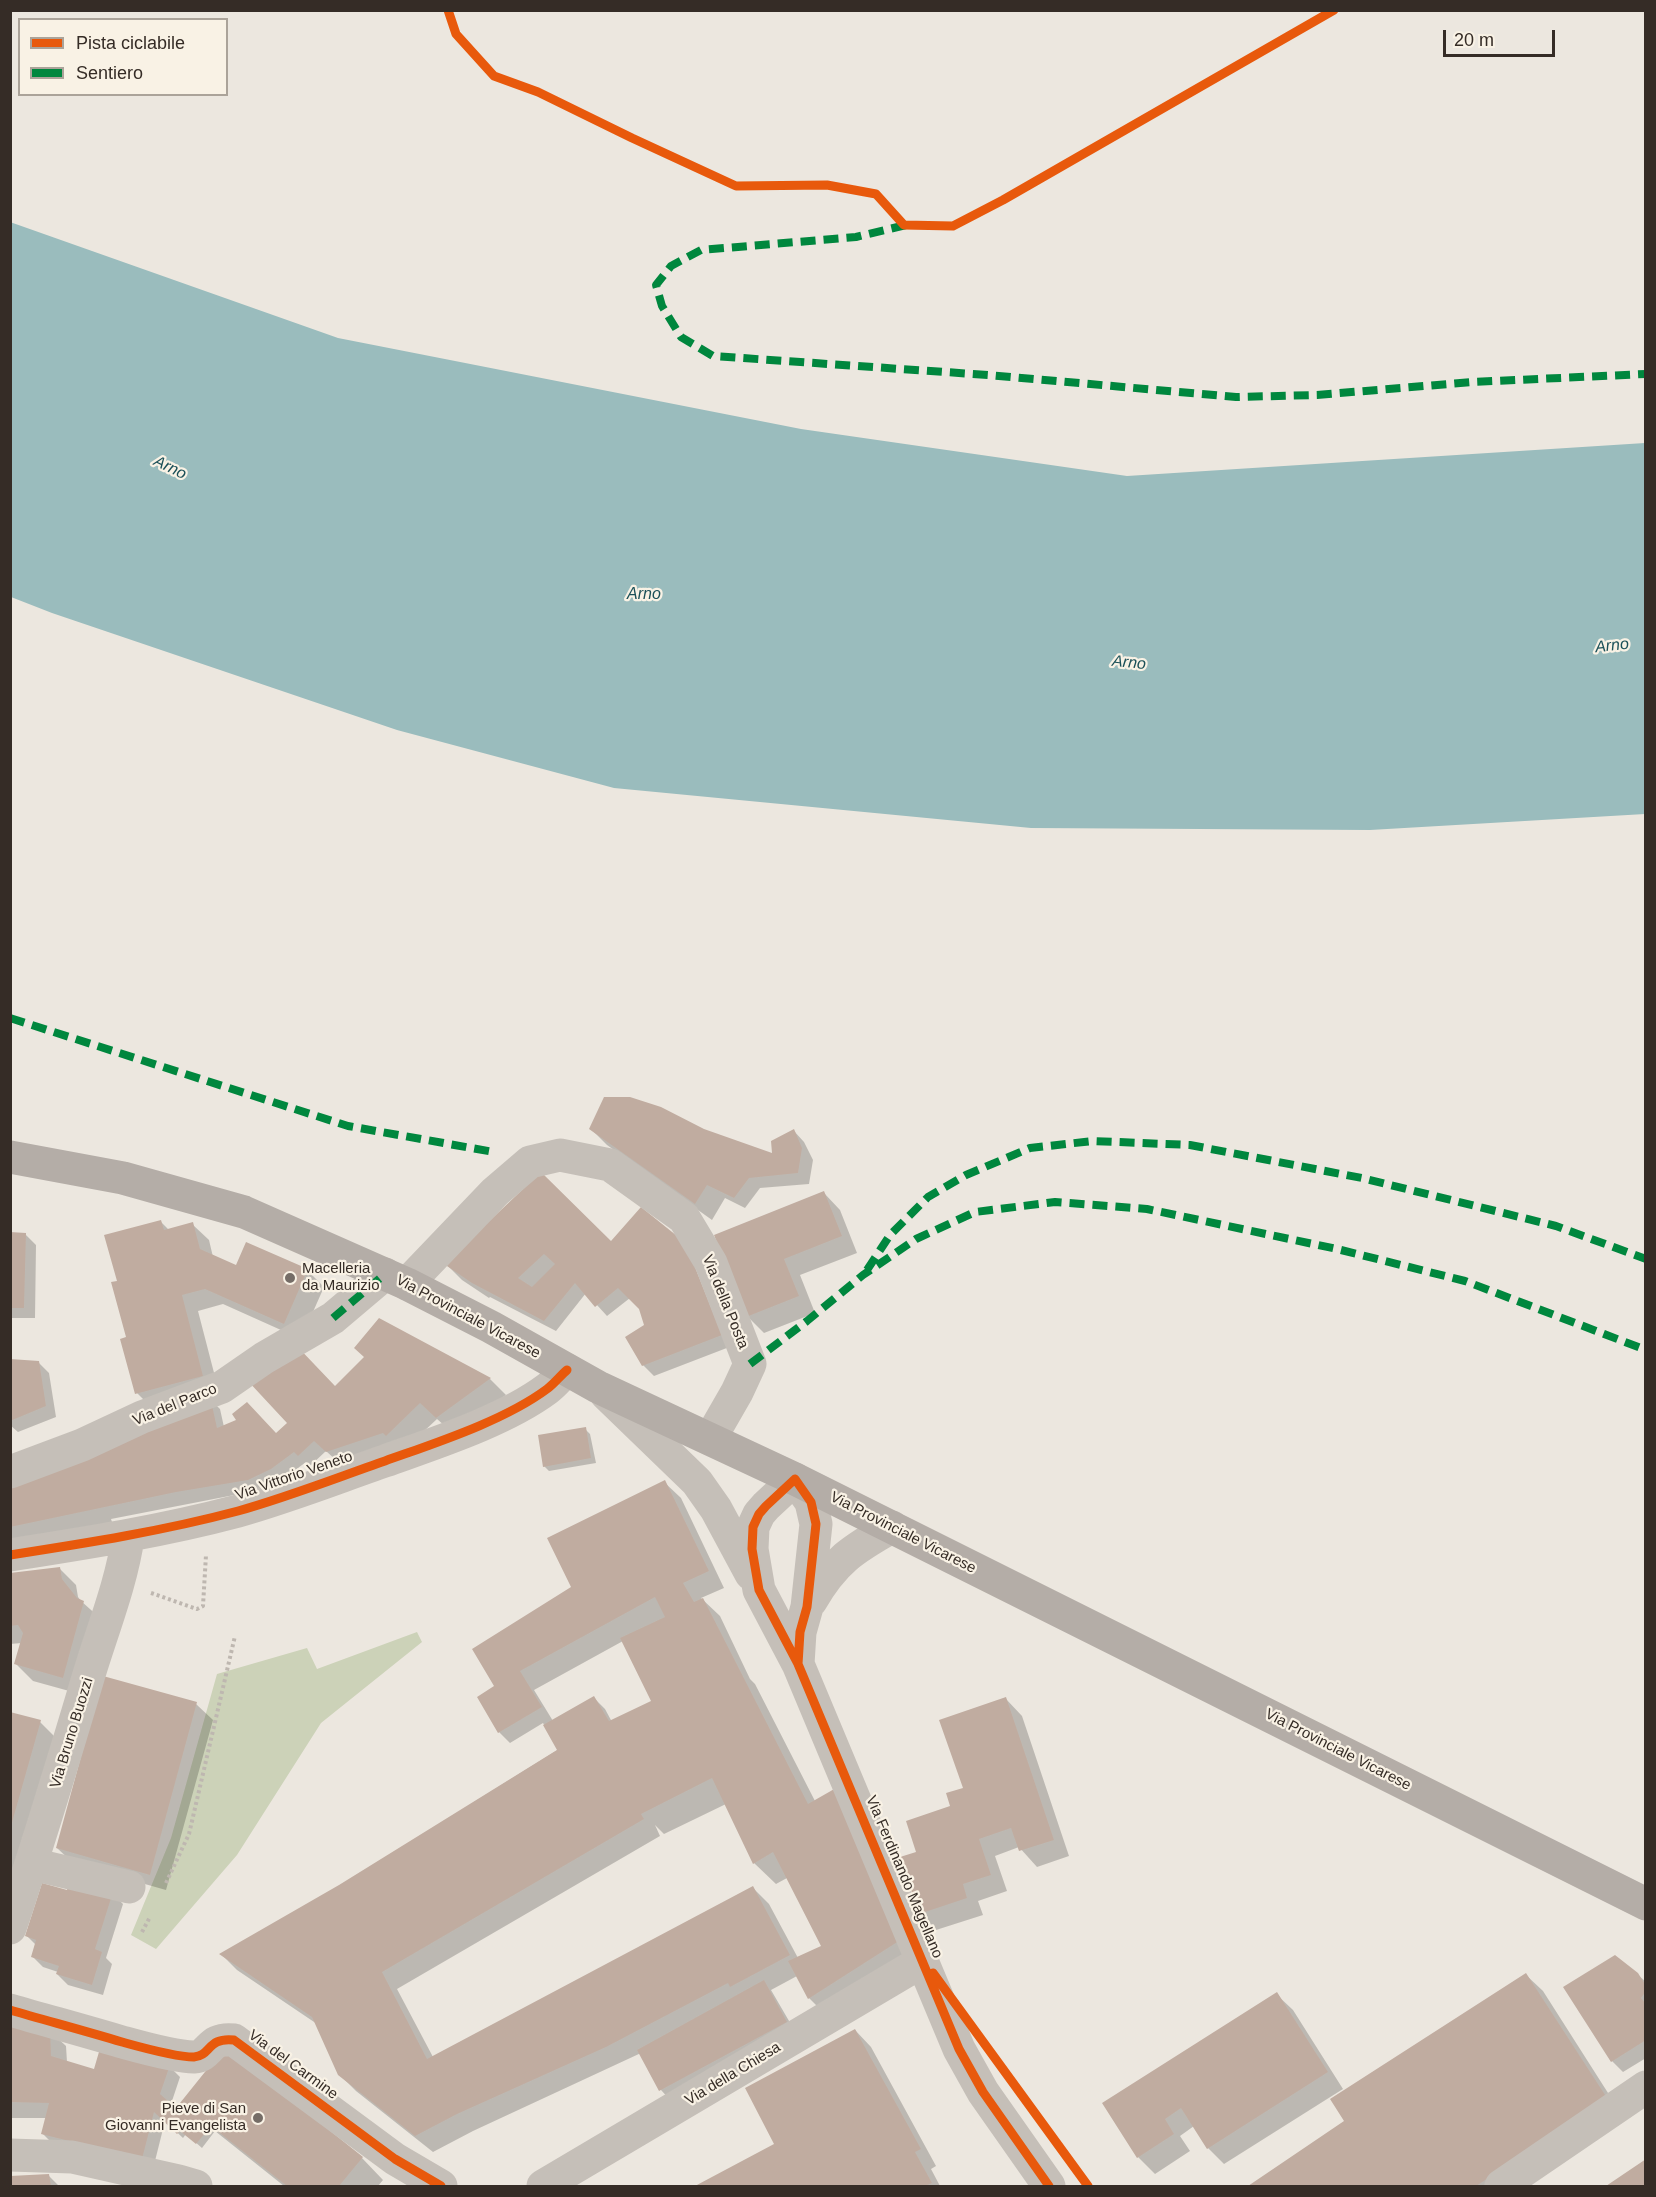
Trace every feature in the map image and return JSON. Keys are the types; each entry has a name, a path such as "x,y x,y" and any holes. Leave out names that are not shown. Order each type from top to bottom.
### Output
{"main road":[{"name":"Via Provinciale Vicarese","path":"10,1158 123,1178 244,1212 396,1279 491,1327 598,1387 795,1479 1646,1904"}],"street":[{"name":"Via della Posta","path":"396,1279 530,1162 560,1155 610,1166 684,1218 711,1263 750,1364 710,1439"},
{"name":"Via del Parco","path":"10,1472 82,1445 142,1417 222,1387 264,1358 396,1279"},
{"name":"Via Vittorio Veneto","path":"10,1555 128,1537 239,1510 420,1449 489,1420 548,1389 567,1370"},
{"path":"598,1387 697,1482 716,1509 759,1590"},
{"path":"759,1590 752,1549 753,1527 759,1514 795,1479 811,1502 816,1524 807,1607 800,1632 798,1664"},
{"path":"807,1607 832,1568 845,1556 892,1527"},
{"name":"Via Bruno Buozzi","path":"10,1928 32,1864 110,1608 128,1537"},
{"name":"Via Ferdinando Magellano","path":"759,1590 798,1664 959,2049 984,2092 1049,2187"},
{"path":"32,1864 145,1890"},
{"name":"Via della Chiesa","path":"543,2187 923,1961"},
{"name":"Via del Carmine","path":"10,2010 151,2050 196,2057 205,2052 214,2042 223,2039 234,2040 395,2159 441,2187"},
{"path":"1501,2187 1646,2087"},
{"path":"10,2155 72,2157 179,2181 196,2187"}],"path":[{"path":"145,1890 189,1834 235,1636"},
{"path":"142,1932 152,1913"}],"green space":[{"path":"417,1632 422,1642 321,1723 237,1855 156,1949 131,1935 171,1838 217,1674 307,1648 317,1669"}],"water":[{"name":"Arno","path":"10,222 338,338 801,429 1127,476 1645,443 1645,814 1370,830 1031,828 614,788 397,730 52,613 11,597"}],"building":[{"path":"604,1097 630,1097 661,1107 704,1129 772,1153 771,1141 794,1129 802,1148 798,1173 749,1178 734,1198 707,1185 695,1204 589,1129"},
{"path":"541,1172 611,1241 641,1207 677,1236 693,1262 722,1335 642,1366 625,1337 644,1325 639,1309 618,1288 595,1307 575,1283 544,1321 472,1283 444,1264","holes":["544,1254 555,1264 532,1287 518,1278"]},
{"path":"824,1191 842,1236 784,1259 799,1296 746,1317 714,1235"},
{"path":"161,1220 164,1230 193,1222 200,1249 236,1265 246,1242 308,1269 284,1324 205,1289 182,1295 203,1376 135,1394 120,1339 126,1337 111,1282 117,1281 104,1235"},
{"path":"10,1232 26,1233 24,1308 10,1308"},
{"path":"379,1318 491,1378 436,1418 420,1403 386,1436 383,1433 326,1452 314,1441 298,1456 294,1452 271,1469 248,1480 176,1492 10,1527 10,1480 210,1396 217,1428 236,1420 232,1414 247,1402 276,1433 287,1423 247,1380 294,1343 335,1386 364,1357 354,1348"},
{"path":"10,1359 39,1361 46,1406 10,1421"},
{"path":"586,1427 591,1458 543,1467 538,1435"},
{"path":"665,1480 709,1571 683,1583 694,1602 703,1598 808,1804 836,1788 902,1939 808,1999 788,1961 821,1946 773,1852 753,1864 712,1778 641,1814 644,1819 382,1972 427,2059 753,1886 790,1955 730,1987 728,1983 606,2047 457,2114 415,2136 338,2075 312,2017 219,1954 339,1885 557,1750 543,1725 594,1696 609,1721 651,1701 620,1638 665,1617 655,1597 520,1671 542,1707 498,1733 477,1697 494,1686 472,1649 571,1587 547,1538"},
{"path":"60,1567 62,1579 77,1598 84,1601 63,1678 14,1664 23,1633 18,1625 10,1626 10,1573"},
{"path":"103,1676 197,1702 150,1875 56,1848"},
{"path":"1006,1697 1054,1840 1019,1851 1011,1828 979,1839 991,1875 963,1884 967,1898 919,1914 900,1857 916,1852 906,1821 950,1806 946,1793 963,1788 939,1720"},
{"path":"10,1712 41,1720 11,1826 10,1826"},
{"path":"70,1879 113,1892 95,1949 102,1952 92,1985 56,1974 59,1966 31,1957 36,1940 25,1936 42,1883 67,1890"},
{"path":"1615,1955 1638,1973 1646,1986 1646,1991 1641,1998 1646,2004 1646,2040 1611,2062 1563,1987"},
{"path":"1526,1973 1609,2101 1476,2186 1248,2186 1344,2121 1330,2099"},
{"path":"764,1980 787,2022 659,2091 637,2050"},
{"path":"1277,1992 1328,2072 1207,2149 1181,2108 1165,2119 1174,2134 1137,2158 1102,2103"},
{"path":"10,2021 50,2028 51,2056 94,2069 101,2045 170,2065 160,2094 176,2108 225,2047 363,2157 339,2186 287,2186 211,2126 196,2144 180,2131 177,2134 154,2112 142,2159 41,2134 49,2103 10,2102"},
{"path":"855,2029 921,2149 915,2152 932,2183 925,2186 695,2186 774,2144 745,2088"},
{"path":"1646,2159 1646,2186 1606,2186"},
{"path":"49,2174 51,2186 10,2186 10,2176"}],"marked path":[{"path":"906,225 856,237 701,250 671,266 656,285 662,306 681,337 713,356 988,375 1236,397 1317,395 1472,382 1646,374"},
{"path":"10,1018 348,1126 494,1152"},
{"path":"867,1270 890,1235 928,1197 966,1175 1030,1148 1093,1141 1190,1145 1362,1178 1556,1226 1646,1259"},
{"path":"750,1364 863,1275 916,1239 975,1212 1055,1202 1147,1209 1337,1249 1465,1281 1646,1350"},
{"path":"333,1318 385,1274"}],"cycle path":[{"path":"448,10 456,34 494,76 538,92 736,186 827,185 876,194 904,225 953,226 1003,200 1334,10"},
{"path":"10,1555 153,1531 275,1500 425,1447 490,1421 530,1401 550,1387 567,1370"},
{"path":"798,1664 800,1632 807,1607 816,1524 811,1502 795,1479 766,1506 753,1527 752,1549 759,1590 798,1664 959,2049 983,2092 1049,2186"},
{"path":"933,1973 1088,2186"},
{"path":"10,2010 186,2057 204,2054 219,2041 234,2040 395,2159 441,2186"}],"place":[{"name":"Macelleria da Maurizio","path":"290,1278"},
{"name":"Pieve di San Giovanni Evangelista","path":"258,2118"}]}
